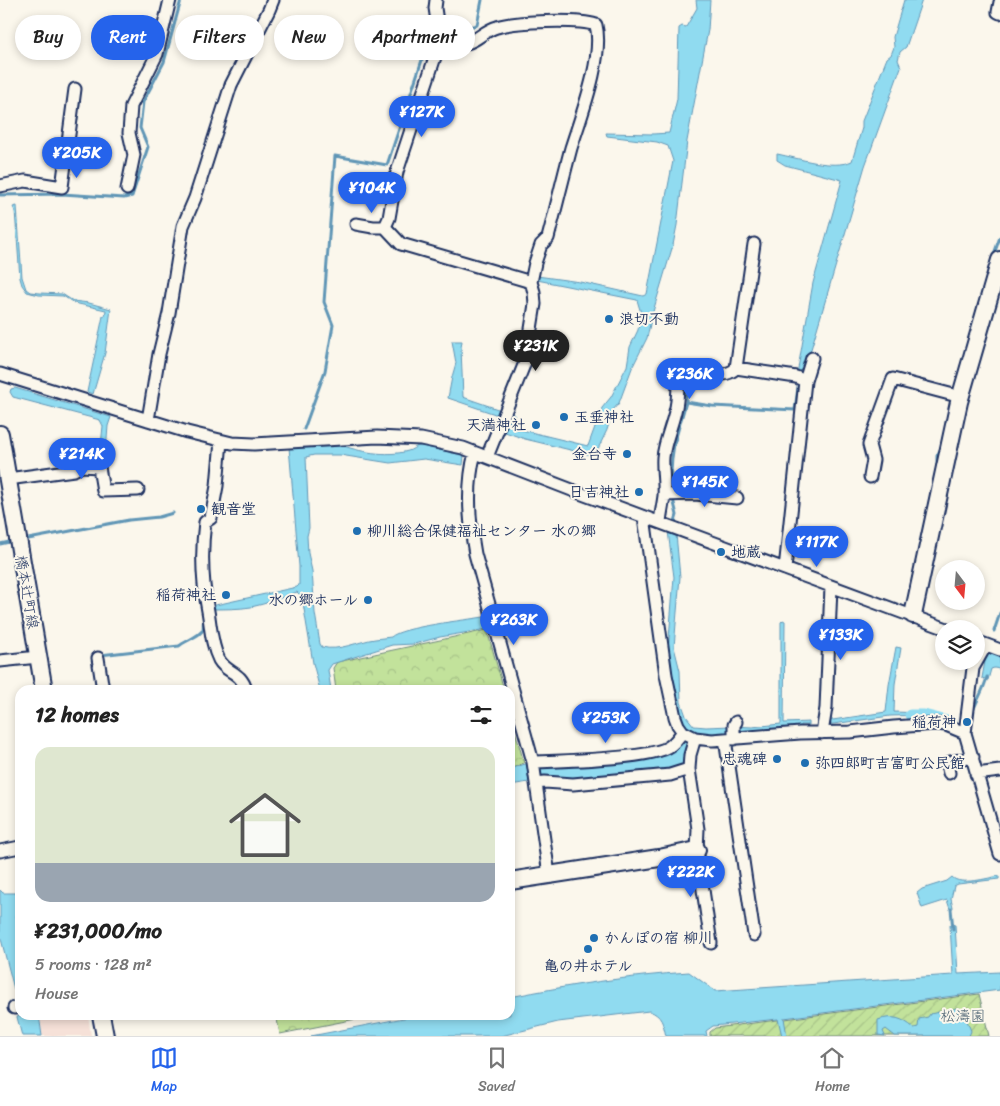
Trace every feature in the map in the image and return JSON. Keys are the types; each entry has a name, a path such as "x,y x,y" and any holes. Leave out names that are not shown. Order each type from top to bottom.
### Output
{"street":[{"path":"127,189 134,155 129,133 131,106 157,54 170,0"},
{"path":"148,420 159,354 170,313 183,226 231,84 273,0"},
{"path":"436,0 436,15"},
{"path":"1000,2 998,12 1000,13"},
{"path":"475,39 487,30 502,25 565,21 587,22 596,25 598,35 597,54 548,238 542,245 534,263 531,282 535,304 526,360 487,456"},
{"path":"385,227 389,218 397,172 434,60"},
{"path":"0,186 25,181 62,187 75,89"},
{"path":"356,224 385,227 401,244 531,282"},
{"path":"670,526 669,495 664,456 677,402 679,383 682,374 686,371 710,375 732,372 736,368 754,244"},
{"path":"913,615 961,397 1000,260"},
{"path":"785,569 805,381 812,358"},
{"path":"736,368 796,377 805,381"},
{"path":"0,374 221,441 254,444 347,438 398,438 437,442 464,448 831,587 935,624"},
{"path":"870,477 873,460 870,445 893,378 961,397"},
{"name":"橋本辻町線","path":"0,434 43,685"},
{"path":"221,441 212,518 205,522 202,545 204,594 208,624 219,660 227,668 239,675 245,685"},
{"path":"475,453 471,468 469,492 471,531 475,554 512,685"},
{"path":"8,479 74,470 81,466 99,467 103,491 138,490"},
{"path":"669,495 694,494 737,498"},
{"path":"644,516 666,675 675,716 678,726 683,732 695,738 732,732 850,732 936,724 946,725 965,733"},
{"path":"822,733 826,708 831,587"},
{"path":"990,646 973,668 965,733 973,757 988,773 1000,854"},
{"path":"0,661 38,657"},
{"path":"98,658 102,685"},
{"path":"515,697 533,762 550,875"},
{"path":"533,762 590,759 657,751 670,747 683,732"},
{"path":"732,732 754,935"},
{"path":"695,738 689,769 698,829 697,850 711,943"},
{"path":"949,773 947,765 950,762 973,757"},
{"path":"536,783 573,784 670,775 689,769"},
{"path":"0,851 15,848"},
{"path":"515,880 660,858 697,850"},
{"path":"102,1020 105,1036"}],"shaded area":[{"path":"40,1020 89,1020 91,1036 42,1036"}],"green space":[{"path":"487,630 503,685 335,685 333,668 337,662"},
{"path":"515,731 524,763 515,767"},
{"name":"松濤園","path":"979,994 989,1036 710,1036 710,1032 715,1028"},
{"path":"277,1020 351,1020 280,1034"}],"water":[{"path":"696,0 710,0 708,30 687,141 673,245 647,338 632,368 619,403 613,410 607,430 597,451 591,455 525,439 505,432 496,448 505,420 498,415 448,398 456,363 452,341 462,341 463,397 515,415 513,426 518,429 588,446 602,408 611,397 627,366 630,347 638,330 641,313 637,300 537,280 537,276 580,282 643,296 647,294 673,161 668,146 657,142 607,136 606,133 669,133 677,99 679,28 682,26 686,27 697,8"},
{"path":"904,0 922,0 906,47 900,52 898,60 901,67 865,166 804,373 797,374 813,283 842,180 785,165 777,160 777,154 825,164 852,161 862,128 862,121 887,58 891,55 894,47 893,37"},
{"path":"17,206 22,277 26,289 30,292 62,294 73,301 111,309 105,353 93,394 87,392 103,316 105,316 106,310 74,303 63,296 39,295 27,292 20,278 15,211 13,207"},
{"path":"15,388 111,417 104,456 100,455 103,426 100,420 13,397 10,392 11,389"},
{"path":"339,444 364,451 391,454 409,451 421,446 464,456 463,465 424,459 390,463 340,455 314,455 306,457 309,528 307,536 308,553 312,571 315,613 322,647 342,647 391,637 397,633 420,627 484,617 487,629 440,637 414,644 392,645 332,664 328,670 330,685 319,685 313,663 302,597 297,592 251,607 212,609 211,606 299,585 289,447"},
{"path":"668,531 676,534 680,577 674,647 680,671 681,702 686,716 694,726 752,727 781,724 781,622 783,620 785,621 784,723 809,722 809,725 801,725 801,729 742,734 696,735 683,725 673,693 668,651 674,577"},
{"path":"896,647 901,648 895,684 894,712 923,713 924,715 890,716 826,725 826,721 886,712"},
{"path":"987,650 994,652 1000,658 1000,669 991,669 988,680 982,678 985,670"},
{"path":"682,737 689,737 686,765 681,769 602,778 548,779 515,784 515,767 525,764 634,757"},
{"path":"999,876 999,879 954,886 951,899 953,908 950,909 947,900 922,908 917,893 922,889 947,881 952,877 956,880 967,881"},
{"path":"0,890 3,893 15,893 15,989 14,989 0,935"},
{"path":"950,925 955,925 958,974 1000,972 1000,990 784,1018 787,1036 782,1036 778,1019 713,1026 706,1031 707,1036 666,1036 663,1024 657,1015 649,1011 558,1022 501,1036 311,1036 393,1020 515,1020 515,996 644,976 689,972 715,991 953,975"},
{"path":"958,1008 963,1010 971,1031 969,1036 895,1036 886,1029 883,1031 885,1036 878,1035 878,1020 897,1018 914,1028 918,1027 919,1019 928,1017 930,1014"},
{"path":"18,1020 40,1020 42,1036 22,1036"}],"waterway":[{"path":"0,195 62,194 124,198 132,196 148,147 140,128 143,102 164,62 181,0"},
{"path":"475,26 477,25 482,0"},
{"path":"304,429 325,371 333,325 324,302 335,156 387,165 422,60"},
{"path":"993,257 1000,237"},
{"path":"968,343 979,304"},
{"path":"674,525 677,515 670,487 672,458 686,402 687,376"},
{"path":"686,402 712,406 795,410 799,380"},
{"path":"937,466 937,456 942,446"},
{"path":"23,540 173,513"},
{"path":"0,544 14,541"},
{"path":"994,631 1000,613"},
{"path":"100,655 179,646 202,631 205,617"},
{"path":"972,714 987,677"},
{"path":"910,715 924,715 951,722"},
{"path":"951,909 953,929"}],"place":[{"name":"浪切不動","path":"609,319"},
{"name":"玉垂神社","path":"564,417"},
{"name":"天満神社","path":"536,425"},
{"name":"金台寺","path":"627,454"},
{"name":"日吉神社","path":"639,492"},
{"name":"観音堂","path":"201,509"},
{"name":"柳川総合保健福祉センター 水の郷","path":"357,531"},
{"name":"地蔵","path":"721,552"},
{"name":"稲荷神社","path":"226,595"},
{"name":"水の郷ホール","path":"368,600"},
{"name":"稲荷神","path":"967,722"},
{"name":"忠魂碑","path":"777,759"},
{"name":"弥四郎町吉富町公民館","path":"805,763"},
{"name":"かんぽの宿 柳川","path":"594,938"},
{"name":"亀の井ホテル","path":"588,949"}]}
